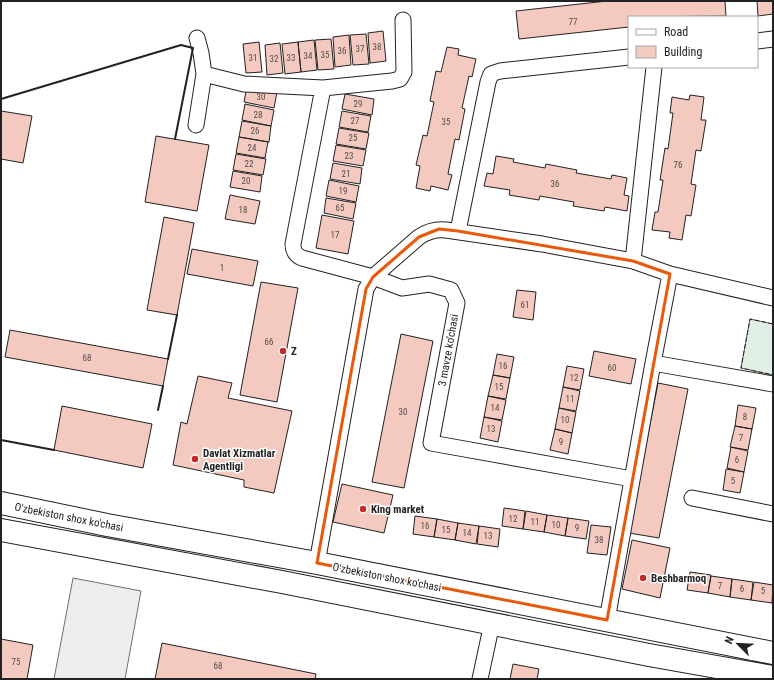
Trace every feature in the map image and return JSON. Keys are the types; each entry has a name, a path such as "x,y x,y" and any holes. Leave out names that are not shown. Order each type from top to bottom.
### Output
{"main road":[{"name":"O'zbekiston shox ko'chasi","path":"1,503 107,525 317,563 773,654"},
{"path":"1,530 282,582 773,678"}],"street":[{"path":"204,74 244,84 322,88 400,79 404,72 403,20"},
{"path":"196,125 204,74 197,38"},
{"path":"758,41 773,39"},
{"path":"458,231 488,82 491,74 500,71 628,57"},
{"path":"633,261 654,68"},
{"name":"3 mavze ko'chasi","path":"322,88 293,248 295,253 302,258 373,277 402,288 429,284 451,290 457,303 431,444 632,478"},
{"path":"317,563 366,289 373,277 419,237 426,233 439,230 458,231 542,244 633,261 670,274 773,298"},
{"path":"607,620 670,274"},
{"path":"653,363 773,384"},
{"path":"692,498 773,514"},
{"path":"480,679 492,623"}],"highlighted area":[{"path":"439,229 458,231 633,261 670,274 607,620 317,563 366,289 373,277 419,237"}],"green space":[{"path":"750,319 773,324 773,375 741,368"}],"shaded area":[{"path":"73,578 141,591 125,679 54,679"}],"building":[{"path":"607,1 725,1 726,16 628,16 628,27 519,39 516,11"},
{"path":"757,1 773,1 773,14 758,16"},
{"path":"383,31 386,61 370,63 368,33"},
{"path":"366,34 369,64 353,65 350,35"},
{"path":"349,35 351,65 335,67 333,37"},
{"path":"331,39 334,69 318,70 315,40"},
{"path":"314,40 317,70 301,72 298,42"},
{"path":"259,42 262,72 246,73 243,44"},
{"path":"298,42 301,72 285,74 282,44"},
{"path":"280,43 283,73 267,75 265,45"},
{"path":"447,47 459,49 458,55 476,59 472,77 469,76 462,108 465,109 459,140 455,139 448,174 452,175 448,190 431,186 430,191 416,188 420,166 416,165 423,135 427,136 434,102 430,101 436,71 441,72"},
{"path":"247,86 277,92 274,108 244,102"},
{"path":"345,94 374,99 372,115 342,109"},
{"path":"690,95 704,97 701,120 706,120 701,151 696,150 691,184 696,185 691,216 686,215 682,240 669,238 670,232 652,230 655,212 658,212 663,180 660,180 665,148 668,149 673,113 670,113 672,97 689,100"},
{"path":"245,104 274,110 271,126 242,120"},
{"path":"1,111 32,116 23,163 1,159"},
{"path":"342,111 371,116 368,132 339,127"},
{"path":"242,121 271,126 269,142 239,137"},
{"path":"339,128 369,133 366,149 336,144"},
{"path":"156,136 209,145 197,211 145,202"},
{"path":"239,137 268,142 265,158 236,153"},
{"path":"336,145 366,150 363,166 333,161"},
{"path":"236,154 266,159 263,175 233,170"},
{"path":"496,156 514,159 513,162 545,168 546,164 577,170 576,173 611,179 612,175 627,178 624,195 629,196 627,211 605,207 604,211 573,206 574,202 540,196 539,200 509,195 510,190 484,186 487,173 493,174"},
{"path":"333,163 362,168 360,184 330,179"},
{"path":"233,171 262,176 260,192 230,187"},
{"path":"329,180 359,186 356,202 326,196"},
{"path":"230,195 260,201 255,224 225,219"},
{"path":"326,198 356,203 353,219 324,213"},
{"path":"322,215 354,221 348,254 316,248"},
{"path":"164,217 194,223 177,315 147,310"},
{"path":"192,249 258,261 253,286 187,274"},
{"path":"261,282 298,288 277,402 240,395"},
{"path":"517,290 536,292 533,320 513,317"},
{"path":"10,330 168,359 163,386 5,357"},
{"path":"401,334 433,341 404,488 372,482"},
{"path":"594,351 636,359 631,384 589,376"},
{"path":"497,354 514,357 510,378 493,375"},
{"path":"567,366 584,369 580,390 563,387"},
{"path":"493,375 510,378 506,399 488,396"},
{"path":"198,376 232,383 228,398 292,411 274,493 244,487 244,480 173,465 181,422 187,424"},
{"path":"658,383 688,389 659,538 629,533"},
{"path":"563,387 580,391 576,411 559,408"},
{"path":"488,396 506,400 502,420 484,417"},
{"path":"738,405 756,408 752,429 735,426"},
{"path":"62,406 152,424 143,468 54,450"},
{"path":"559,408 576,412 572,433 555,429"},
{"path":"484,417 502,421 498,442 480,438"},
{"path":"735,426 752,429 748,450 730,447"},
{"path":"555,429 572,433 568,454 550,450"},
{"path":"731,447 748,451 744,472 727,468"},
{"path":"726,469 744,472 740,493 723,490"},
{"name":"King market","path":"342,484 393,495 384,533 333,522"},
{"path":"504,508 525,511 523,529 502,526"},
{"path":"526,511 547,515 544,532 523,529"},
{"path":"547,515 568,518 565,536 544,532"},
{"path":"415,516 437,519 434,537 413,534"},
{"path":"568,518 589,521 586,539 565,536"},
{"path":"437,519 458,523 455,540 434,537"},
{"path":"458,523 479,526 476,544 455,540"},
{"path":"591,525 611,527 607,555 587,553"},
{"path":"479,526 500,529 498,547 477,544"},
{"path":"632,540 670,548 660,598 622,589"},
{"path":"690,572 711,575 708,593 687,590"},
{"path":"711,576 732,579 730,597 708,593"},
{"path":"732,579 753,582 751,600 730,597"},
{"path":"754,582 773,585 772,603 751,600"},
{"path":"1,639 33,645 27,679 1,679"},
{"path":"162,643 316,674 315,679 155,679"},
{"path":"513,664 539,669 537,679 510,679"}],"fence":[{"path":"773,324 750,319 741,368 773,375"}],"wall":[{"path":"1,99 181,45 193,48 175,139"},
{"path":"168,359 177,315"},
{"path":"158,410 163,386"},
{"path":"1,440 54,450"}],"place":[{"name":"Z","path":"283,351"},
{"name":"Davlat Xizmatlar Agentligi","path":"195,459"},
{"name":"King market","path":"363,509"},
{"name":"Beshbarmoq","path":"643,578"}]}
